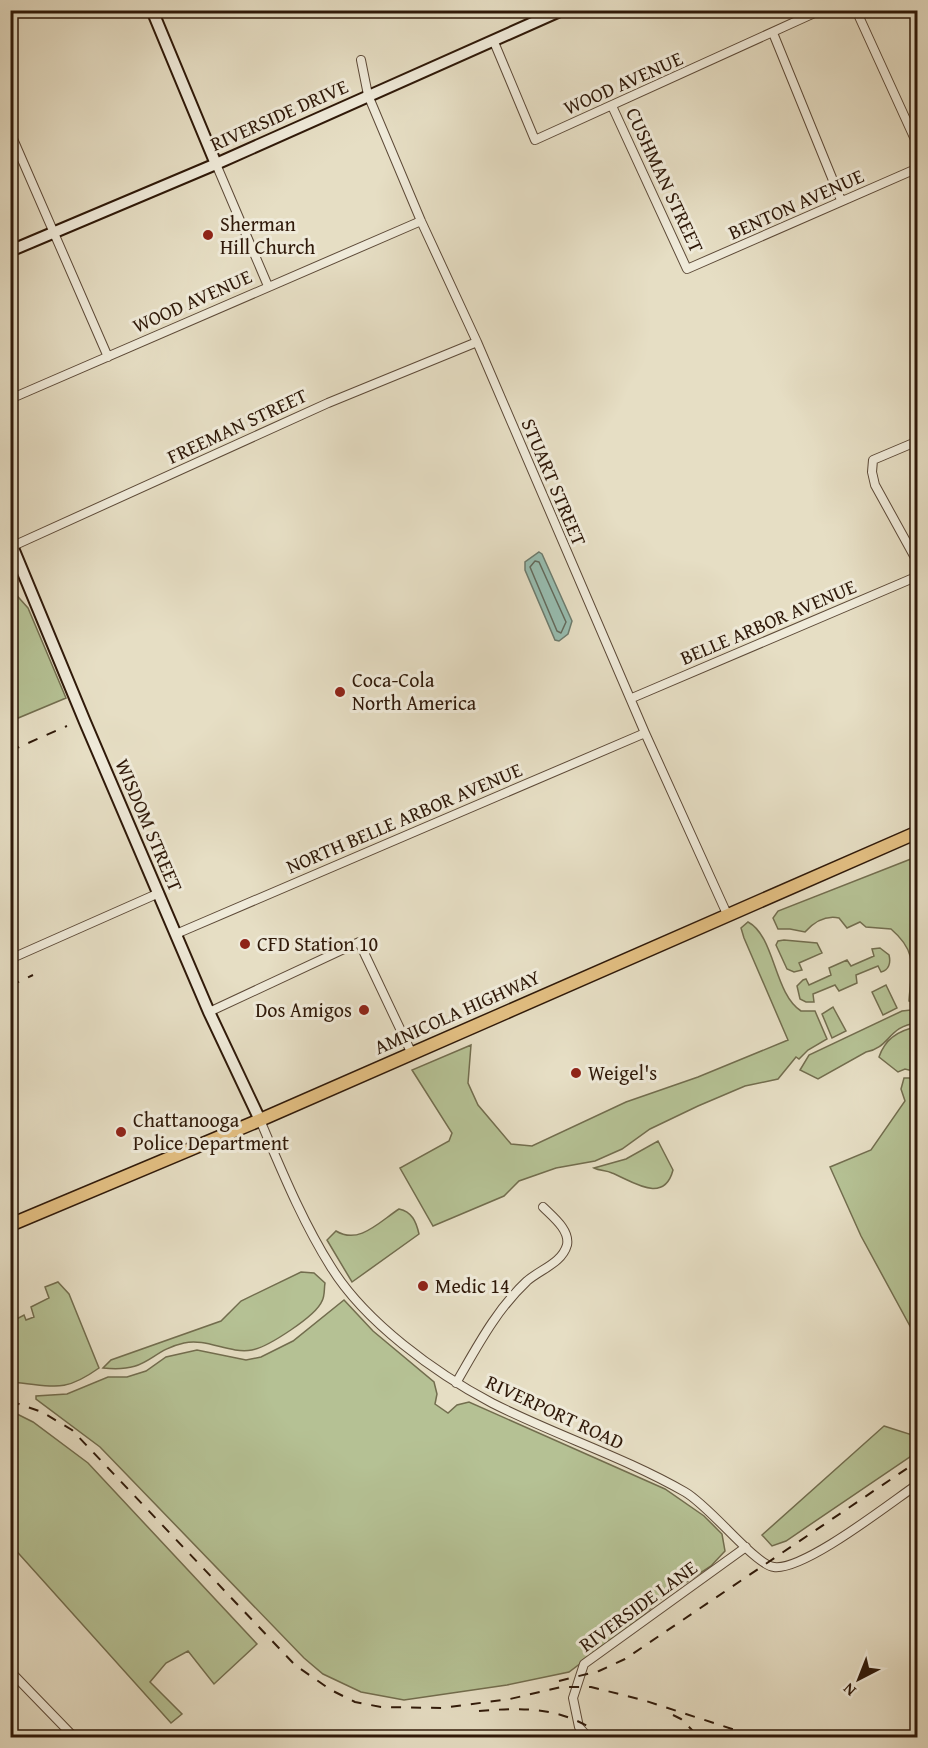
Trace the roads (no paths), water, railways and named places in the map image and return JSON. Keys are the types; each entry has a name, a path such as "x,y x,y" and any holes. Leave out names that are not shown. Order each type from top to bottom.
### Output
{"main road":[{"name":"AMNICOLA HIGHWAY","path":"10,1225 261,1120 918,832"}],"street":[{"path":"152,10 268,286"},
{"name":"RIVERSIDE DRIVE","path":"10,251 216,164 562,10"},
{"name":"WOOD AVENUE","path":"494,42 535,140 821,10"},
{"path":"860,12 918,146"},
{"path":"773,33 841,200"},
{"name":"STUART STREET","path":"361,60 368,95 421,221 477,342 560,538 632,698 645,733 727,914"},
{"name":"CUSHMAN STREET","path":"612,106 687,269"},
{"path":"10,132 108,357"},
{"name":"BENTON AVENUE","path":"687,269 918,168"},
{"name":"WOOD AVENUE","path":"10,399 421,221"},
{"name":"FREEMAN STREET","path":"12,544 328,403 477,342"},
{"path":"918,441 873,460 872,472 875,485 918,563"},
{"name":"WISDOM STREET","path":"12,544 209,1012 261,1120"},
{"name":"BELLE ARBOR AVENUE","path":"632,698 918,576"},
{"name":"NORTH BELLE ARBOR AVENUE","path":"176,934 645,733"},
{"path":"10,959 159,893"},
{"path":"209,1012 359,942 412,1054"},
{"name":"RIVERPORT ROAD","path":"261,1120 280,1166 331,1268 377,1323 456,1383 494,1404 683,1491 700,1501 746,1548 766,1564 788,1567 810,1557 918,1484"},
{"path":"456,1383 497,1313 527,1281 561,1257 568,1242 564,1228 543,1207"},
{"name":"RIVERSIDE LANE","path":"589,1737 579,1727 573,1698 584,1664 746,1548"},
{"path":"10,1671 75,1737"}],"water":[{"path":"539,552 542,554 572,621 568,634 559,641 555,640 525,570 525,562"}],"railway":[{"path":"10,751 67,726"},
{"path":"10,986 33,975"},
{"path":"10,1401 42,1412 72,1430 295,1665 331,1690 355,1702 381,1707 442,1708 510,1699 561,1687 591,1687 643,1700 760,1738"},
{"path":"559,1681 599,1671 625,1659 918,1461"},
{"path":"479,1711 514,1709 545,1711 575,1720 605,1738"},
{"path":"673,1715 681,1719 700,1738"}],"place":[{"name":"Sherman Hill Church","path":"208,235"},
{"name":"Coca-Cola North America","path":"340,692"},
{"name":"CFD Station 10","path":"245,944"},
{"name":"Dos Amigos","path":"364,1010"},
{"name":"Weigel's","path":"576,1073"},
{"name":"Chattanooga Police Department","path":"121,1132"},
{"name":"Medic 14","path":"423,1286"}]}
